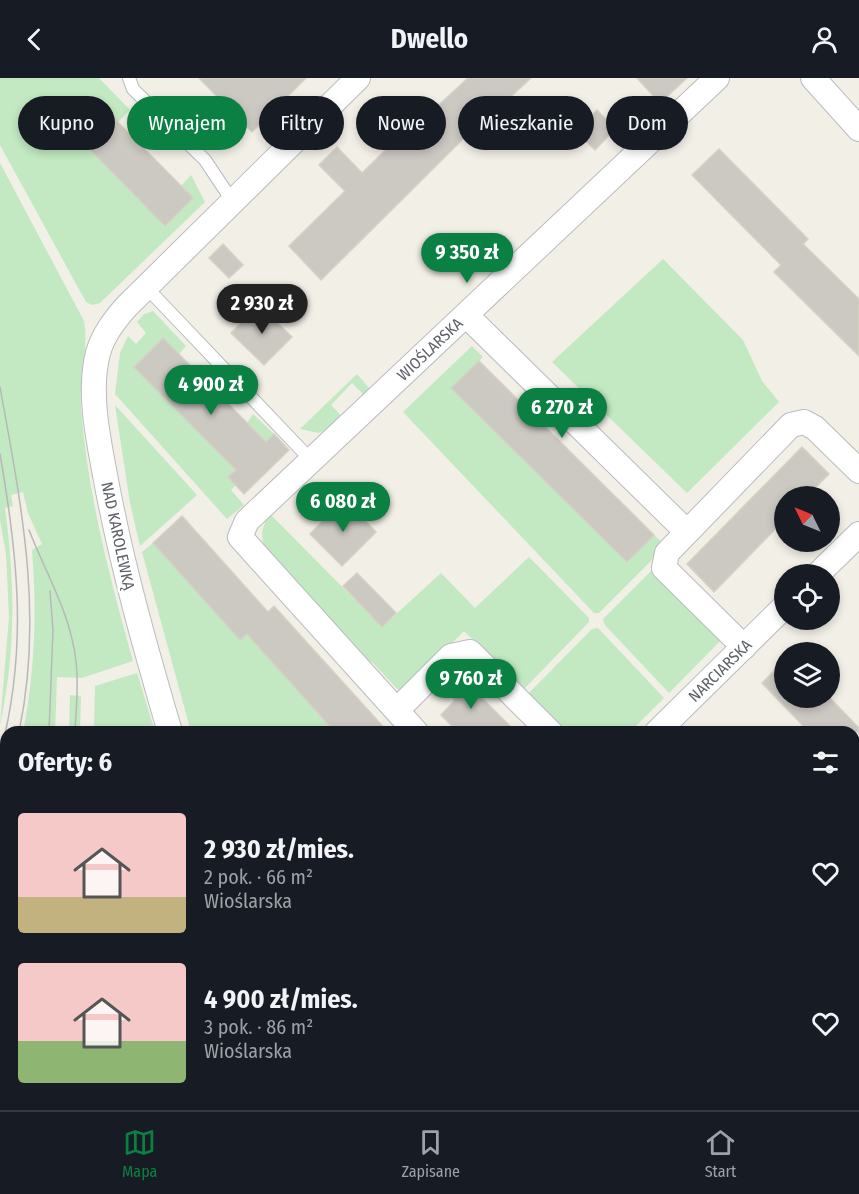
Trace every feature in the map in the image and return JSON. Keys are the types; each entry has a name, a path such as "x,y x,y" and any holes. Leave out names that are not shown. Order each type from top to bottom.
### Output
{"street":[{"path":"146,287 358,78"},
{"name":"WIOŚLARSKA","path":"397,710 240,537 247,521 717,78"},
{"path":"813,78 859,129"},
{"name":"NAD KAROLEWKĄ","path":"146,287 121,313 104,336 95,373 94,400 101,452 127,580 168,726"},
{"path":"466,315 687,532"},
{"path":"744,647 664,568 667,553 791,425 804,422 815,428 859,471"},
{"path":"828,564 859,534"},
{"name":"NARCIARSKA","path":"663,726 774,617"},
{"path":"411,726 397,710 451,656 470,652 544,726"}],"lane":[{"path":"129,78 133,89 205,160 233,202"},
{"path":"146,287 311,460"}],"green space":[{"path":"0,78 99,78 127,107 127,113 118,122 115,119 115,96 18,96 18,150 91,150 164,225 181,186 191,175 205,202 100,303 92,305 86,302 0,145"},
{"path":"0,163 84,321 81,407 88,471 108,567 133,661 82,678 57,677 55,726 24,726 34,641 32,550 42,544 28,513 23,492 11,495 13,506 5,508 11,562 12,617 9,671 0,725 9,617 6,554 0,520"},
{"path":"663,259 743,340 762,381 779,402 687,493 552,362"},
{"path":"153,311 186,346 179,354 163,338 134,367 224,458 253,414 274,434 228,477 236,485 231,490 244,505 227,519 115,394 120,353 128,336 136,344 146,333 137,322 144,314"},
{"path":"472,346 483,357 452,389 627,562 654,535 666,546 599,613 594,613 403,412"},
{"path":"357,374 369,388 367,398 352,383 331,405 345,420 319,433 300,429"},
{"path":"115,405 197,495 140,546 130,503"},
{"path":"270,514 382,627 441,573 475,608 529,557 589,618 589,622 524,689 464,631 402,694 372,662 366,663 266,551 262,532"},
{"path":"153,543 240,639 247,634 330,726 189,726 142,552"},
{"path":"653,569 724,637 669,693 604,624 603,619"},
{"path":"598,628 664,698 636,726 560,726 528,694 592,629"},
{"path":"137,673 153,726 94,726 95,686"},
{"path":"70,695 81,696 80,726 69,726"}],"building":[{"path":"199,78 306,78 288,96 259,96 259,125 252,132 247,127 247,96 217,96"},
{"path":"468,78 531,78 511,96 458,96 458,144 321,280 289,246 345,191 319,165 334,150 340,150 362,173 385,150 446,150 446,98"},
{"path":"637,78 687,78 668,96 654,96"},
{"path":"597,110 606,120 606,138 595,150 594,149 594,113"},
{"path":"115,119 127,131 127,150 146,150 193,198 165,226 91,150 115,150"},
{"path":"719,149 808,239 803,244 859,299 859,356 774,272 781,265 692,175"},
{"path":"223,244 243,265 229,278 209,258"},
{"path":"259,305 292,337 264,365 231,333"},
{"path":"163,338 266,442 274,434 289,450 244,494 228,477 236,470 134,367"},
{"path":"479,361 654,535 627,562 451,388"},
{"path":"802,447 829,474 817,486 774,486 774,530 714,592 687,564"},
{"path":"344,499 376,532 342,566 310,534"},
{"path":"182,516 268,612 274,606 383,726 330,726 247,634 240,640 153,543"},
{"path":"357,573 396,613 382,627 343,586"},
{"path":"456,671 510,726 452,726 441,715 455,700 441,686"},
{"path":"774,671 774,696 762,683"},
{"path":"786,708 840,708 857,726 803,726"}],"tram line":[{"path":"0,387 22,516 30,602 30,645 20,726"},
{"path":"0,454 12,530 17,604 14,678 7,726"},
{"path":"29,530 69,627 76,662 75,726"},
{"path":"49,726 53,630 50,591"}]}
